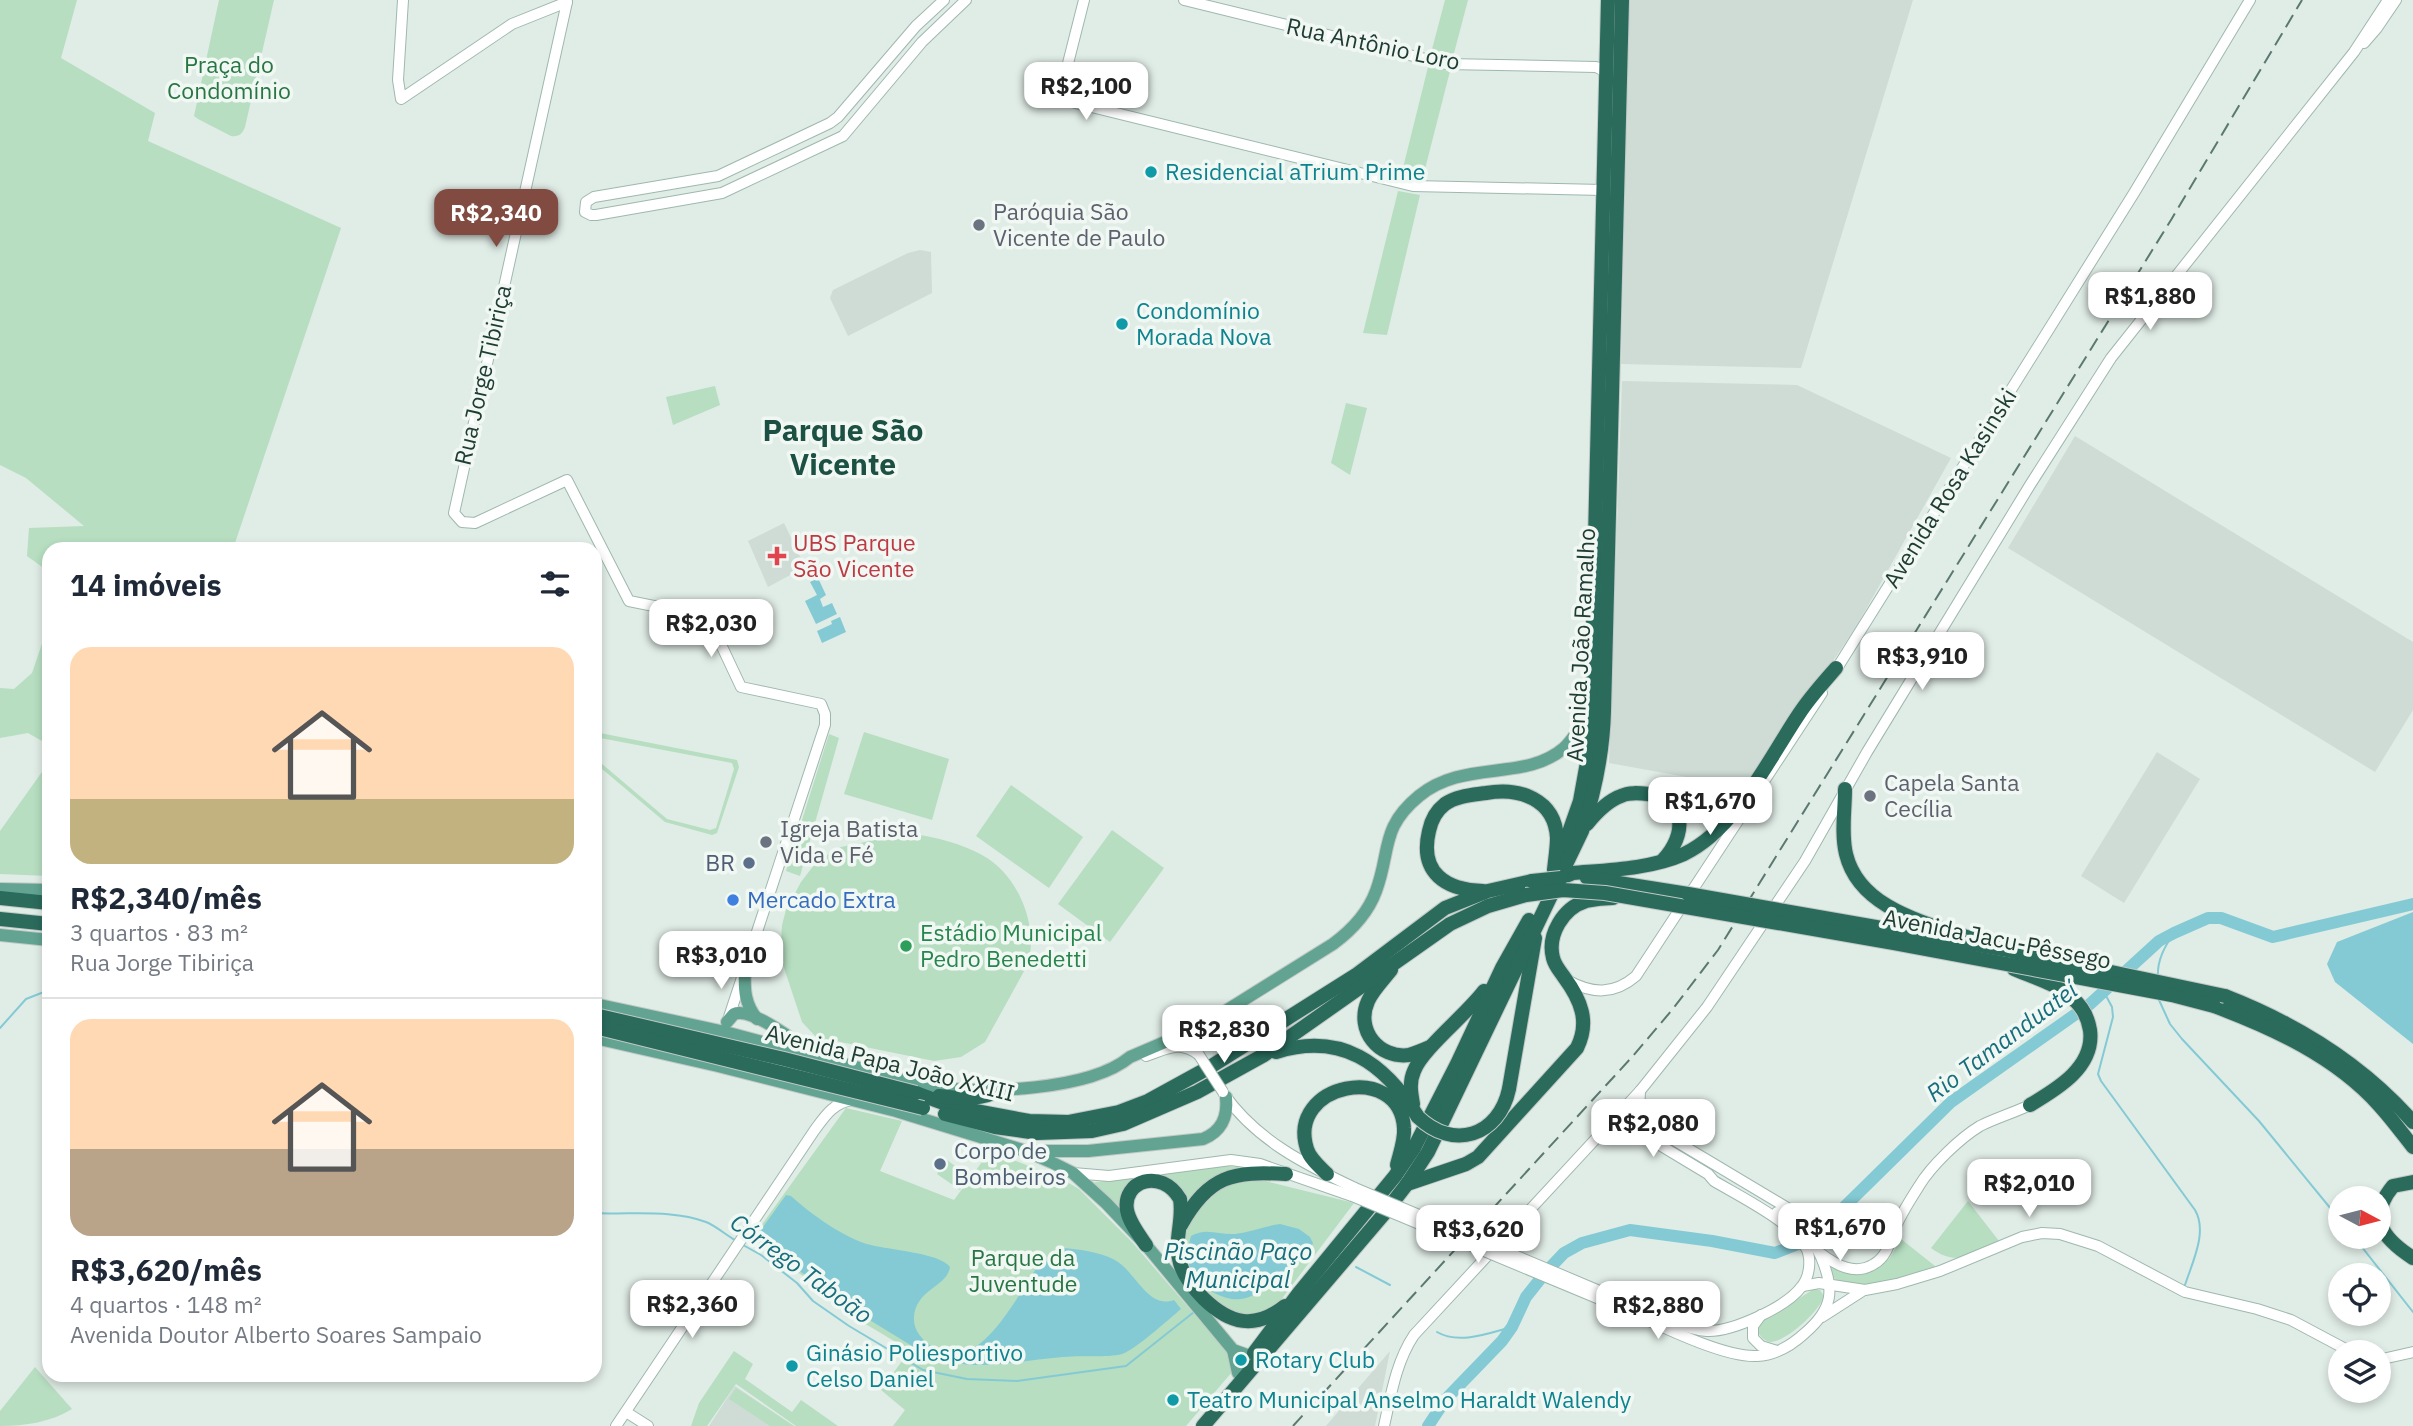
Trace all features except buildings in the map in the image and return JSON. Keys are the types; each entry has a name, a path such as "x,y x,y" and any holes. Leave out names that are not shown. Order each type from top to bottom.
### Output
{"highway":[{"name":"Avenida João Ramalho","path":"1203,1426 1401,1180 1502,968 1558,874 1574,822 1590,746 1608,0"},
{"name":"Avenida João Ramalho","path":"1192,1426 1238,1373 1257,1356 1299,1293 1428,1152 1582,831 1598,774 1603,736 1622,0"},
{"path":"1606,72 1614,84 1618,146"},
{"path":"1603,190 1612,189 1618,184"},
{"path":"1488,891 1457,889 1444,882 1429,863 1427,837 1435,815 1443,806 1463,796 1509,790 1535,798 1544,806 1555,827 1558,874 1613,870 1682,855 1699,845 1726,821 1741,803 1800,711 1836,668"},
{"path":"1845,789 1846,855 1856,877 1870,895 1883,904 2000,956 2070,996 2085,1013 2090,1034 2086,1056 2072,1076 2030,1105"},
{"path":"1582,831 1598,811 1611,801 1627,794 1652,794 1670,803 1680,822 1680,833 1673,850 1663,861"},
{"name":"Avenida Jacu-Pêssego","path":"1529,888 1558,874 1608,880 2000,956 2172,995 2220,1001 2290,1024 2319,1041 2365,1075 2413,1122"},
{"name":"Avenida Jacu-Pêssego","path":"1529,888 1627,896 2000,956"},
{"name":"Avenida Papa João XXIII","path":"602,1017 916,1093 954,1107 1029,1121 1068,1122 1119,1112 1185,1082 1356,975 1445,908 1488,891 1529,888"},
{"name":"Avenida Papa João XXIII","path":"602,1029 995,1127 1037,1133 1092,1131 1123,1124 1148,1114 1197,1092 1264,1055 1450,924 1529,888"},
{"path":"1327,1174 1307,1150 1307,1120 1320,1101 1335,1091 1356,1087 1379,1091 1391,1099 1402,1115 1405,1129 1401,1180 1466,1164 1478,1157 1577,1048 1583,1034 1584,1017 1577,996 1553,957 1555,933 1567,913 1585,902 1627,896"},
{"path":"0,898 42,902"},
{"path":"0,906 42,911"},
{"path":"0,919 42,923"},
{"path":"1264,1055 1309,1045 1332,1046 1374,1066 1388,1076 1426,1125 1449,1135 1473,1133 1494,1121 1507,1101 1537,923"},
{"path":"0,929 42,930"},
{"path":"1404,956 1367,1002 1365,1025 1374,1043 1384,1051 1407,1055 1434,1045"},
{"path":"1416,1113 1410,1090 1412,1074 1420,1060 1471,1007 1502,968"},
{"name":"Avenida Jacu-Pêssego","path":"2220,1001 2338,1069 2378,1104 2413,1147"},
{"path":"916,1093 975,1098 989,1097 1002,1089"},
{"path":"1179,1229 1201,1197 1229,1176 1244,1172 1286,1174"},
{"path":"1146,1245 1127,1209 1130,1193 1148,1180 1163,1181 1177,1194 1181,1206 1177,1246 1183,1273 1191,1292 1210,1313 1246,1322 1260,1321 1299,1293"},
{"path":"2413,1182 2393,1186 2383,1199 2380,1216 2383,1233 2413,1258"}],"main road":[{"name":"Rua Jorge Tibiriça","path":"403,0 398,80 401,99 512,24 568,2 453,508 456,517 462,522 475,523 567,480 599,542"},
{"path":"944,0 916,26 838,117 718,176 589,199 584,205 585,212 596,215 722,193 846,134 922,42 966,0"},
{"path":"1084,0 1059,99 1413,186 1603,190"},
{"name":"Rua Antônio Loro","path":"1184,0 1446,64 1596,67 1606,72"},
{"name":"Avenida Rosa Kasinski","path":"1564,977 1586,989 1607,991 1618,988 1636,976 1798,732 2141,183 2250,0"},
{"path":"1384,1426 1396,1375 1414,1335 1640,1091 1707,1007 1805,861 1845,789 2035,477 2111,358 2354,52 2388,0"},
{"path":"2354,52 2368,40 2396,0"},
{"path":"806,133 814,149"},
{"name":"Rua Jorge Tibiriça","path":"602,548 629,601 708,617 741,687 821,704 825,714 825,725 745,971"},
{"name":"Avenida Papa João XXIII","path":"602,1005 726,1027 811,1055 950,1090 1002,1089 1060,1083 1121,1065 1130,1057 1200,1027 1348,933 1366,911 1377,889 1391,832 1407,808 1421,794 1460,775 1517,768 1544,761 1564,748 1591,708"},
{"path":"0,889 42,890"},
{"path":"0,935 42,939"},
{"path":"745,971 744,994 757,1019"},
{"path":"718,1066 726,1027 745,971"},
{"path":"726,1027 738,1012 743,1012 792,1038 811,1055"},
{"name":"Avenida Papa João XXIII","path":"602,1040 922,1118 1026,1151 1073,1173 1191,1292"},
{"path":"1121,1065 1174,1046 1189,1048 1199,1055 1241,1116 1266,1139 1354,1192 1713,1348 1734,1354 1757,1356 1777,1351 1793,1343 1822,1317 1865,1290 1933,1274 2022,1237 2042,1233 2060,1234 2098,1246 2185,1292 2291,1320 2329,1340"},
{"path":"1640,1091 1639,1113 1652,1127 1800,1226 1830,1284 1822,1317"},
{"path":"820,1092 827,1100 828,1112"},
{"path":"1026,1151 1067,1153 1203,1139 1216,1132 1223,1124 1227,1106 1224,1094"},
{"path":"616,1426 828,1112 838,1104 852,1100"},
{"path":"1812,1247 1841,1266 1856,1269 1866,1268 1881,1259 1924,1177 1962,1140 1982,1125 2030,1105"},
{"path":"1615,1118 1800,1226 1852,1241 1871,1241 1893,1233"},
{"path":"1073,1173 1109,1176 1231,1160 1253,1162 1286,1174 1354,1192 1690,1328 1705,1331 1735,1326 1780,1304 1802,1286 1815,1282 1865,1290"},
{"path":"1802,1286 1812,1247"},
{"path":"1210,1313 1233,1350 1238,1373"},
{"path":"1763,1313 1755,1322 1754,1338 1761,1346 1777,1351"},
{"path":"2391,1358 2409,1352 2413,1344"},
{"path":"1233,1350 1257,1356"},
{"path":"626,1412 648,1426"}],"shaded area":[{"path":"1629,0 1913,0 1801,368 1621,364"},
{"path":"920,250 931,252 932,293 848,336 830,298 833,290 908,253"},
{"path":"1622,381 1797,385 1951,458 1856,627 1747,788 1609,763"},
{"path":"2075,436 2413,642 2413,710 2375,772 2008,548"},
{"name":"UBS Parque São Vicente","path":"784,523 805,567 768,587 748,541"},
{"path":"2157,752 2200,779 2124,903 2081,876"},
{"path":"1390,1351 1375,1426 1326,1426"},
{"path":"735,1386 794,1426 709,1426"}],"green space":[{"path":"0,0 77,0 61,58 155,113 148,141 341,228 235,542 42,542 42,567 27,556 29,528 84,526 26,478 0,465"},
{"name":"Praça do Condomínio","path":"219,0 274,0 245,127 236,136 231,136 194,116"},
{"path":"1445,0 1468,0 1453,57 1431,53"},
{"path":"1428,67 1450,71 1423,177 1401,176"},
{"path":"1398,191 1420,195 1387,335 1363,333"},
{"path":"715,386 720,405 673,425 666,397"},
{"path":"1346,403 1367,408 1350,475 1331,463"},
{"path":"42,644 42,741 28,733 0,738 0,688 14,689 32,673"},
{"path":"864,732 949,759 932,820 844,794"},
{"path":"602,733 737,760 739,767 717,833 712,835 665,822 602,769 602,764 667,819 710,830 716,828 734,769 732,763 602,738"},
{"path":"829,734 839,738 800,876 786,871"},
{"path":"42,772 42,876 0,874 0,831"},
{"path":"1011,785 1083,837 1049,888 976,836"},
{"path":"1112,830 1164,868 1110,942 1058,904"},
{"name":"Estádio Municipal Pedro Benedetti","path":"913,834 957,844 995,864 1015,888 1028,918 1031,949 1028,964 985,1042 961,1057 934,1061 816,1037 802,1022 780,956 786,910 801,882 817,861 841,847"},
{"name":"Parque da Juventude","path":"846,1108 902,1121 880,1171 954,1200 990,1151 1060,1178 1079,1189 1132,1242 1233,1359 1232,1372 1186,1426 893,1426 905,1410 881,1390 910,1350 838,1306 813,1287 806,1278 750,1241"},
{"path":"947,1160 970,1177 960,1190 937,1174"},
{"path":"1225,1166 1239,1167 1209,1180 1184,1203 1141,1178 1123,1216 1089,1183"},
{"path":"1230,1180 1261,1180 1354,1203 1281,1300 1262,1313 1246,1316 1229,1312 1191,1279 1181,1242 1194,1214"},
{"path":"1968,1201 1999,1241 1973,1254 1957,1258 1931,1248"},
{"path":"1901,1239 1935,1266 1928,1271 1893,1281 1852,1286 1833,1277 1825,1262 1868,1271 1889,1259"},
{"path":"1814,1289 1820,1290 1824,1296 1821,1302 1793,1331 1777,1341 1770,1342 1757,1332 1761,1322"},
{"path":"734,1351 753,1364 745,1379 792,1412 801,1400 838,1426 796,1426 736,1384 707,1426 691,1426 699,1403"},
{"path":"35,1367 42,1375 42,1382 48,1382 72,1409 38,1422 0,1426 0,1411"},
{"path":"736,1388 794,1426 770,1426 729,1399"}],"water":[{"path":"818,578 826,595 820,599 823,607 832,603 837,614 816,624 805,601 817,595 810,582"},
{"path":"840,617 846,632 822,643 817,631"},
{"path":"2413,912 2413,1044 2335,982 2327,964 2337,942"},
{"name":"Piscinão Paço Municipal","path":"786,1195 840,1232 861,1242 926,1255 945,1262 950,1267 948,1274 920,1300 914,1317 915,1326 922,1338 933,1347 949,1354 965,1352 980,1344 1006,1314 1036,1269 1063,1248 1088,1251 1113,1259 1149,1294 1165,1302 1174,1300 1181,1309 1135,1347 1122,1354 1069,1356 981,1365 948,1362 930,1357 814,1286 807,1276 755,1242 755,1238"},
{"name":"Piscinão Paço Municipal","path":"1280,1224 1299,1229 1310,1237 1313,1243 1308,1255 1253,1295 1241,1299 1227,1298 1210,1291 1190,1276 1187,1251 1191,1236 1207,1232 1235,1234"}],"waterway":[{"name":"Rio Tamanduateí","path":"1428,1426 1446,1399 1502,1341 1526,1297 1545,1273 1564,1253 1582,1243 1630,1230 1775,1253 1798,1244 1830,1221 1951,1102 2090,1004 2159,941 2208,918 2221,918 2273,937 2413,904"},
{"path":"2158,976 2162,953 2174,933"},
{"path":"2104,992 2112,1007 2113,1017 2098,1074 2199,1219 2198,1248 2185,1285"},
{"name":"Córrego Taboão","path":"0,1028 26,999 42,993"},
{"path":"2159,1000 2170,1024 2182,1039 2259,1121 2328,1205"},
{"name":"Córrego Taboão","path":"602,1213 679,1215 710,1224 735,1240"},
{"name":"Córrego Taboão","path":"743,1245 761,1255 797,1283 813,1301 849,1326 923,1370 967,1379 1017,1381 1126,1366 1194,1312"},
{"path":"2364,1250 2413,1312"},
{"name":"Córrego Taboão","path":"1356,1267 1390,1285"},
{"path":"1437,1332 1464,1338 1512,1327"}],"railway":[{"path":"1293,1426 1632,1057 1718,950 2171,220 2302,0"}],"place":[{"name":"Residencial aTrium Prime","path":"1151,172"},
{"name":"Paróquia São Vicente de Paulo","path":"979,225"},
{"name":"Condomínio Morada Nova","path":"1122,324"},
{"name":"UBS Parque São Vicente","path":"777,556"},
{"name":"Capela Santa Cecília","path":"1870,796"},
{"name":"Igreja Batista Vida e Fé","path":"766,842"},
{"name":"BR","path":"749,863"},
{"name":"Mercado Extra","path":"733,900"},
{"name":"Estádio Municipal Pedro Benedetti","path":"906,946"},
{"name":"Corpo de Bombeiros","path":"940,1164"},
{"name":"Rotary Club","path":"1241,1360"},
{"name":"Ginásio Poliesportivo Celso Daniel","path":"792,1366"},
{"name":"Teatro Municipal Anselmo Haraldt Walendy","path":"1173,1400"}],"district":[{"name":"Parque São Vicente","path":"843,448"}]}
